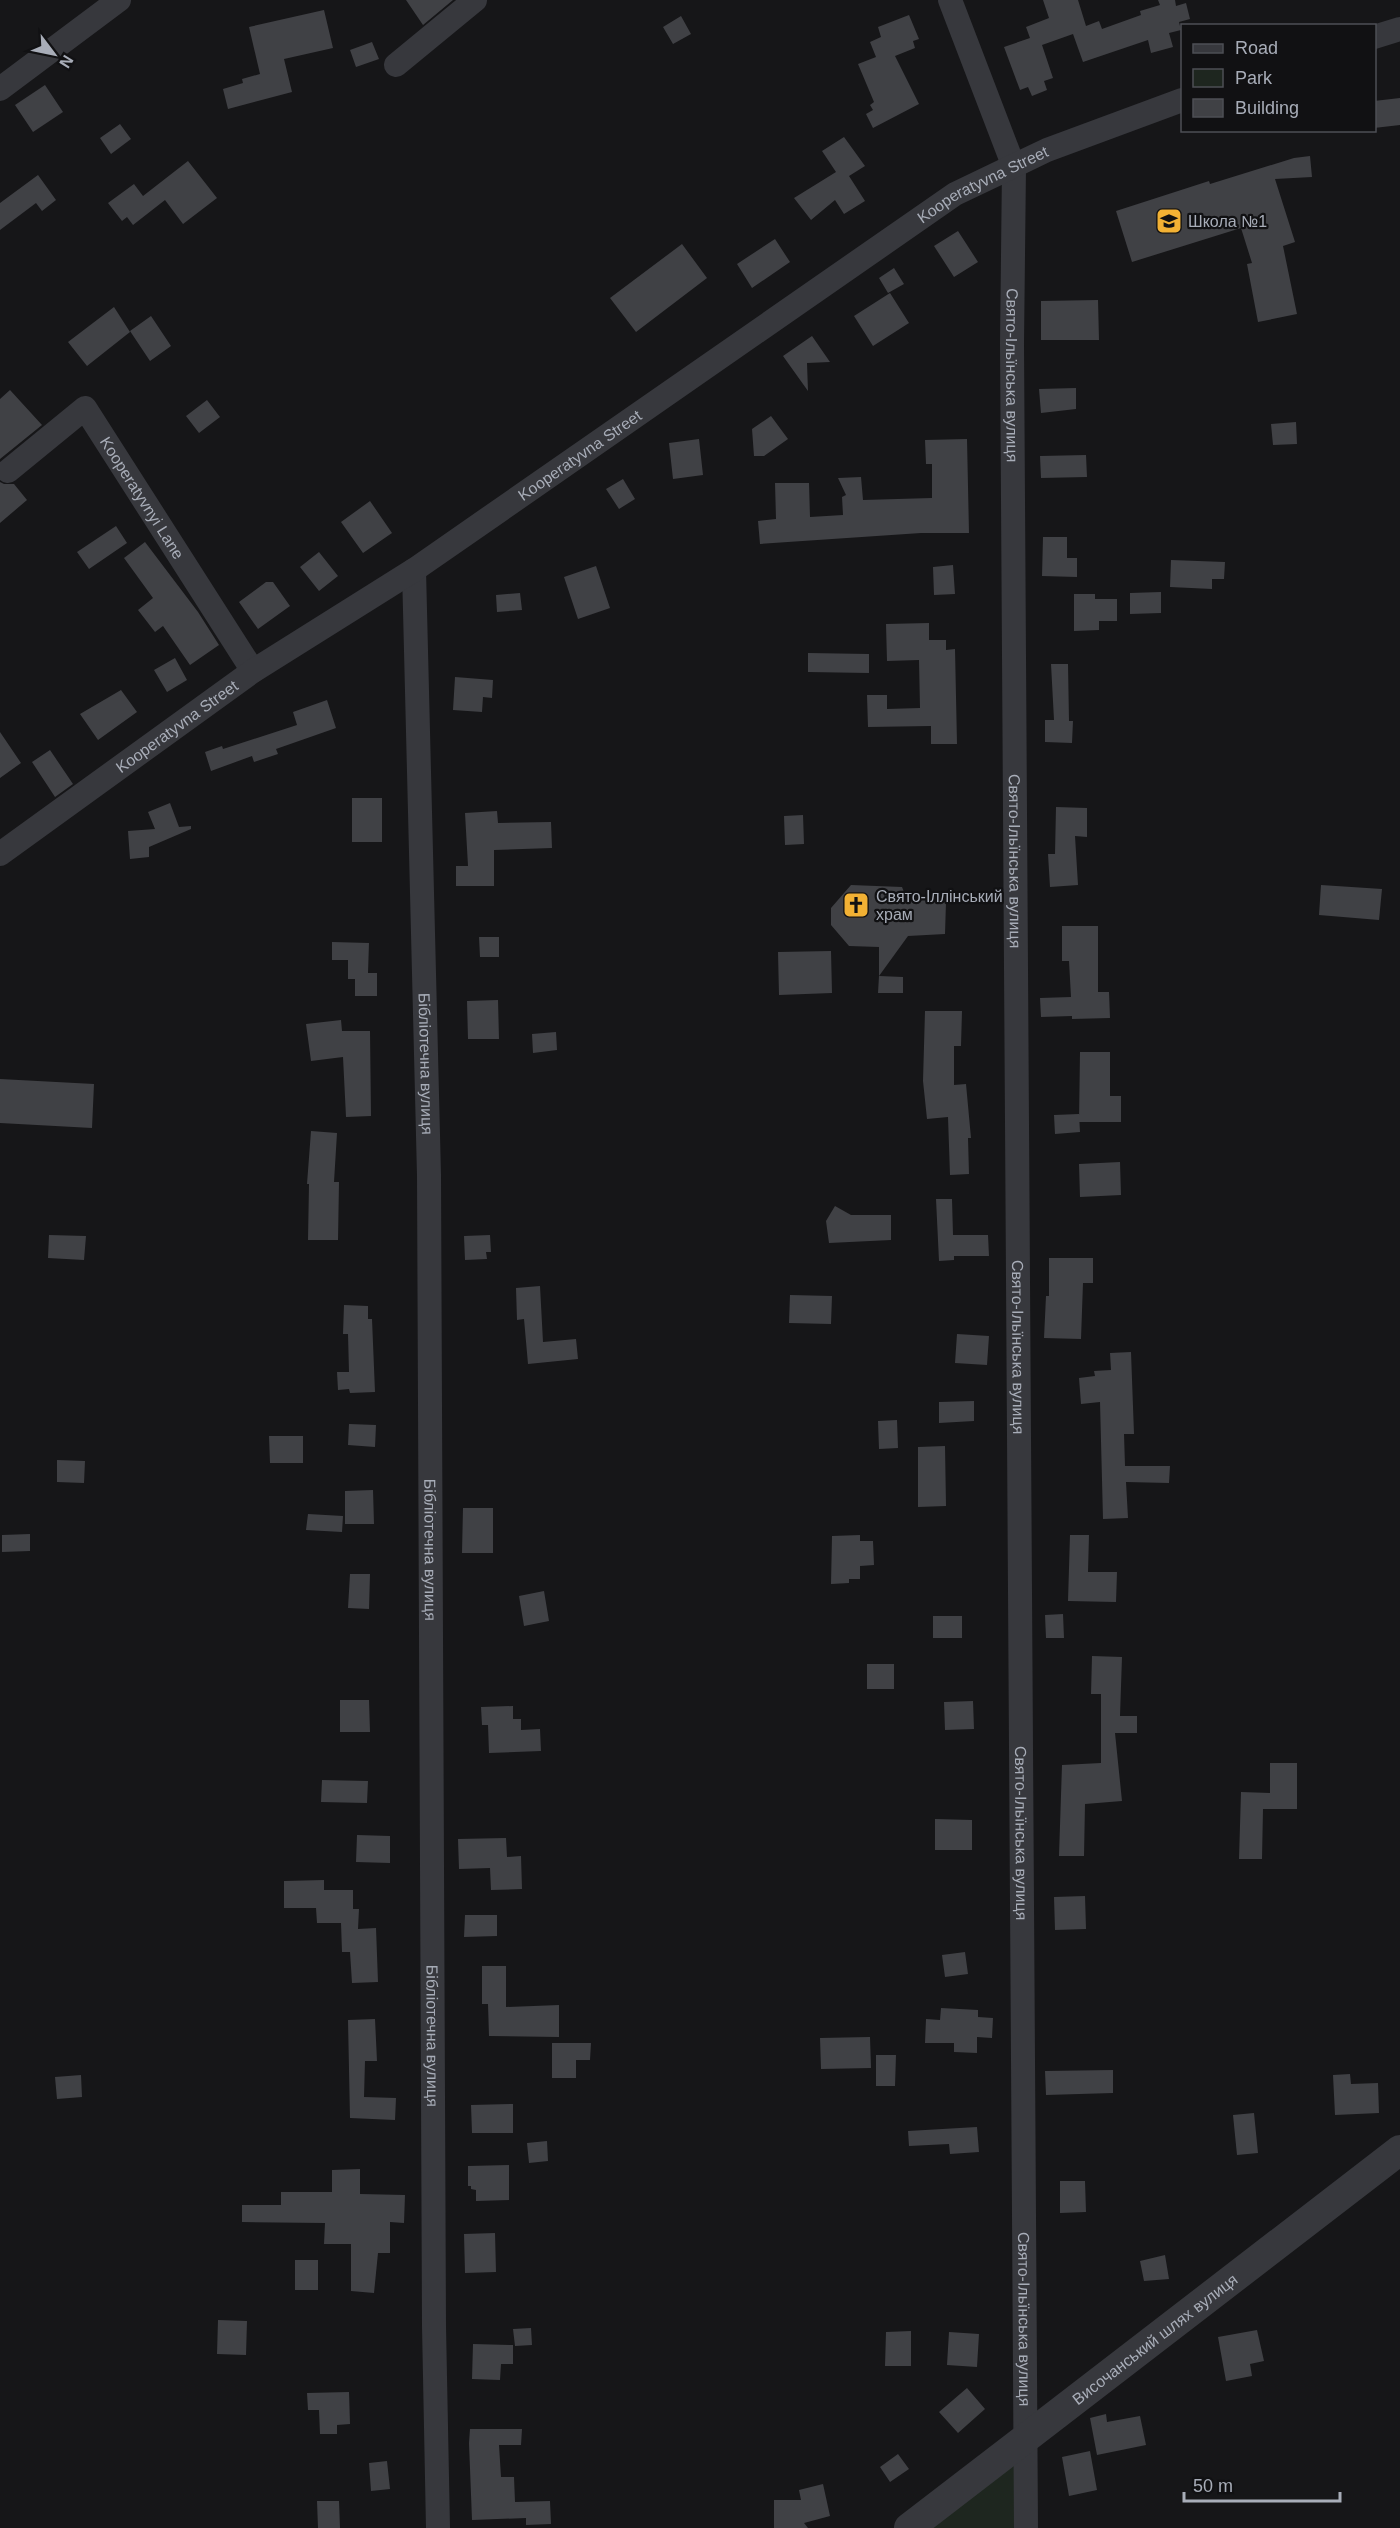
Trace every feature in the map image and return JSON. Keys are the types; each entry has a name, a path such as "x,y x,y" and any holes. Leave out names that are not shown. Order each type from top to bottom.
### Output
{"street":[{"path":"0,89 119,0"},
{"path":"396,65 475,0"},
{"path":"950,0 1014,167"},
{"path":"1376,36 1400,29"},
{"name":"Kooperatyvna Street","path":"0,854 253,671 414,570 955,194 1047,150 1181,100"},
{"name":"Свято-Ільїнська вулиця","path":"1014,167 1012,344 1026,2528"},
{"name":"Kooperatyvnyi Lane","path":"8,471 85,408 253,671"},
{"name":"Бібліотечна вулиця","path":"414,570 429,1187 434,2326 438,2528"},
{"name":"Височанський шлях вулиця","path":"909,2528 1400,2150"}],"green space":[{"path":"1025,2439 1026,2528 909,2528"}],"building":[{"path":"406,0 453,0 423,25"},
{"path":"1043,0 1078,0 1086,26 1099,21 1102,29 1141,15 1140,11 1160,5 1158,0 1175,0 1176,6 1186,3 1190,19 1179,22 1181,30 1169,33 1173,47 1151,53 1148,40 1083,62 1073,34 1042,45 1053,78 1044,81 1047,90 1032,96 1028,87 1020,90 1004,47 1030,38 1026,27 1049,18"},
{"path":"324,10 333,48 284,59 292,92 228,109 223,89 243,83 242,79 260,74 249,27"},
{"path":"909,15 919,39 913,41 915,48 895,56 919,104 873,128 866,114 873,110 870,105 874,102 858,64 876,57 870,42 881,37 878,27"},
{"path":"681,16 691,34 673,44 663,27"},
{"path":"372,42 379,59 356,67 350,50"},
{"path":"45,85 63,112 33,132 15,105"},
{"path":"1400,98 1400,125 1376,128 1376,101"},
{"path":"120,124 131,139 111,154 100,138"},
{"path":"844,137 865,166 849,176 865,201 844,214 835,200 811,220 794,198 836,172 822,151"},
{"path":"1310,156 1312,177 1275,179 1295,242 1283,246 1297,314 1258,322 1247,264 1252,263 1241,228 1132,262 1116,211 1209,181 1210,184 1294,158"},
{"path":"188,161 217,198 183,224 165,200 133,225 127,217 122,221 108,203 134,184 143,196"},
{"path":"38,175 56,200 42,211 36,203 0,230 0,203"},
{"path":"958,231 978,262 954,277 934,246"},
{"path":"775,239 790,262 752,288 737,264"},
{"path":"682,244 707,278 636,332 610,298"},
{"path":"894,268 904,284 888,293 879,278"},
{"path":"890,293 909,323 873,346 854,316"},
{"path":"1098,300 1099,340 1041,340 1041,301"},
{"path":"114,307 130,332 87,366 68,342"},
{"path":"151,316 171,346 150,361 130,331"},
{"path":"812,336 830,362 807,363 808,391 783,356"},
{"path":"1076,388 1076,409 1041,413 1039,389"},
{"path":"10,390 42,425 0,459 0,399"},
{"path":"207,400 220,417 199,433 186,416"},
{"path":"771,416 788,439 764,456 754,456 752,429"},
{"path":"1296,422 1297,444 1273,445 1271,424"},
{"path":"699,439 703,475 673,479 669,443"},
{"path":"967,439 969,533 921,533 760,544 758,521 776,519 775,483 809,483 810,517 843,515 842,497 846,495 838,478 861,477 863,500 932,498 932,464 926,464 925,440"},
{"path":"1086,455 1087,477 1041,478 1040,456"},
{"path":"623,479 635,499 619,509 606,489"},
{"path":"0,482 14,484 27,500 0,523"},
{"path":"370,501 392,533 363,553 341,522"},
{"path":"116,526 127,543 89,569 77,552"},
{"path":"1043,537 1067,537 1067,558 1077,558 1077,577 1042,576"},
{"path":"145,542 198,612 219,645 190,665 163,626 155,632 138,610 153,598 124,558"},
{"path":"319,552 338,576 319,591 300,567"},
{"path":"1171,560 1225,562 1224,579 1212,579 1212,589 1170,587"},
{"path":"953,565 955,594 934,595 933,567"},
{"path":"596,566 610,608 578,619 564,577"},
{"path":"266,582 273,582 290,606 258,629 239,602"},
{"path":"1161,592 1161,613 1130,614 1130,593"},
{"path":"520,593 522,610 497,612 496,595"},
{"path":"1074,594 1095,594 1095,599 1117,599 1117,621 1099,621 1099,630 1074,631"},
{"path":"929,623 929,640 946,640 946,650 955,649 957,744 931,744 931,726 868,727 867,695 887,695 887,709 920,708 919,660 887,661 886,624"},
{"path":"808,653 869,654 869,673 808,672"},
{"path":"175,658 187,680 167,692 154,670"},
{"path":"1051,664 1068,664 1069,721 1073,721 1072,743 1045,742 1045,720 1054,720"},
{"path":"455,677 493,680 492,698 483,697 482,712 453,710"},
{"path":"121,690 137,712 98,740 80,714"},
{"path":"327,700 336,728 276,749 278,754 254,762 252,756 211,771 205,752 222,746 223,749 297,725 293,712"},
{"path":"0,732 21,763 0,778"},
{"path":"50,750 73,784 55,797 32,762"},
{"path":"352,798 382,798 382,842 352,842"},
{"path":"170,803 179,827 191,826 191,829 149,847 149,857 130,859 128,831 155,829 148,812"},
{"path":"1056,807 1087,808 1087,837 1075,836 1078,885 1050,887 1048,854 1055,854"},
{"path":"497,811 498,823 551,822 552,848 494,850 494,886 456,886 456,866 468,866 465,813"},
{"path":"803,815 804,844 785,845 784,816"},
{"name":"Свято-Іллінський храм","path":"851,885 902,887 906,897 946,902 945,934 908,936 879,976 879,947 849,946 831,925 831,908"},
{"path":"1321,885 1382,889 1379,920 1319,915"},
{"path":"1062,926 1098,926 1098,992 1109,992 1110,1018 1041,1017 1040,998 1071,997 1069,961 1062,961"},
{"path":"479,937 499,937 499,957 480,957"},
{"path":"332,942 369,943 368,973 377,973 377,996 355,996 355,979 348,979 348,960 332,960"},
{"path":"831,951 832,993 779,995 778,952"},
{"path":"879,976 903,977 903,993 878,993"},
{"path":"498,1000 499,1039 468,1039 467,1001"},
{"path":"925,1011 962,1011 961,1046 954,1046 954,1085 966,1084 971,1138 968,1138 969,1174 950,1175 948,1117 927,1119 923,1081"},
{"path":"341,1020 342,1031 370,1031 371,1116 346,1117 343,1057 311,1061 306,1024"},
{"path":"556,1032 557,1050 533,1053 532,1034"},
{"path":"1080,1052 1110,1052 1110,1096 1121,1096 1121,1122 1079,1122"},
{"path":"0,1079 94,1084 92,1128 0,1123"},
{"path":"1079,1114 1080,1132 1055,1134 1054,1115"},
{"path":"311,1131 337,1133 334,1182 339,1182 338,1240 308,1240 309,1184 307,1184"},
{"path":"1120,1162 1121,1195 1080,1197 1079,1164"},
{"path":"936,1199 952,1199 953,1235 988,1235 989,1256 954,1256 954,1260 939,1261"},
{"path":"835,1206 851,1215 891,1215 891,1240 829,1243 826,1221"},
{"path":"49,1235 86,1236 84,1260 48,1258"},
{"path":"490,1235 491,1252 486,1252 487,1259 465,1260 464,1236"},
{"path":"1049,1258 1093,1258 1093,1283 1083,1283 1081,1339 1044,1338 1046,1296 1049,1296"},
{"path":"540,1286 543,1342 576,1339 578,1359 528,1364 524,1319 517,1320 516,1288"},
{"path":"790,1295 832,1296 831,1324 789,1323"},
{"path":"344,1305 368,1306 368,1319 372,1319 375,1392 350,1393 349,1389 338,1390 337,1372 349,1372 348,1334 343,1334"},
{"path":"957,1334 989,1336 987,1365 955,1363"},
{"path":"1131,1352 1134,1434 1124,1434 1125,1466 1170,1466 1169,1483 1126,1482 1128,1518 1103,1519 1100,1402 1081,1404 1079,1378 1095,1376 1094,1371 1111,1370 1110,1353"},
{"path":"974,1401 974,1421 939,1423 939,1402"},
{"path":"897,1420 898,1448 879,1449 878,1421"},
{"path":"349,1424 376,1425 375,1447 348,1445"},
{"path":"269,1436 303,1436 303,1463 270,1463"},
{"path":"945,1446 946,1506 918,1507 918,1447"},
{"path":"57,1460 85,1461 84,1483 57,1482"},
{"path":"373,1490 374,1524 345,1524 345,1491"},
{"path":"463,1508 493,1508 493,1553 462,1553"},
{"path":"308,1514 343,1516 342,1532 306,1530"},
{"path":"30,1534 30,1551 2,1552 2,1535"},
{"path":"860,1535 860,1541 873,1541 874,1565 860,1566 860,1579 849,1579 849,1583 831,1584 832,1536"},
{"path":"1070,1535 1089,1535 1088,1572 1117,1572 1116,1602 1068,1601"},
{"path":"350,1574 370,1574 369,1609 348,1608"},
{"path":"544,1591 549,1621 524,1626 519,1596"},
{"path":"1063,1614 1064,1638 1046,1638 1045,1615"},
{"path":"933,1616 962,1616 962,1638 933,1638"},
{"path":"1092,1656 1122,1657 1120,1716 1137,1716 1137,1733 1115,1733 1122,1801 1085,1804 1084,1856 1059,1856 1062,1765 1101,1763 1101,1694 1091,1694"},
{"path":"867,1664 894,1664 894,1689 867,1689"},
{"path":"340,1700 369,1700 370,1732 340,1732"},
{"path":"973,1701 974,1729 945,1730 944,1702"},
{"path":"513,1706 513,1719 521,1719 521,1730 540,1729 541,1751 489,1753 488,1725 482,1725 481,1707"},
{"path":"1270,1763 1297,1763 1297,1809 1263,1809 1262,1859 1239,1859 1241,1792 1270,1793"},
{"path":"322,1780 368,1781 367,1803 321,1802"},
{"path":"935,1819 972,1820 972,1850 935,1850"},
{"path":"357,1835 390,1836 390,1863 356,1862"},
{"path":"506,1838 507,1857 521,1856 522,1889 491,1890 490,1868 459,1869 458,1839"},
{"path":"324,1880 324,1890 353,1890 353,1909 359,1909 358,1929 376,1928 378,1982 352,1983 350,1952 342,1952 341,1923 317,1923 316,1908 284,1908 284,1881"},
{"path":"1085,1896 1086,1929 1055,1930 1054,1897"},
{"path":"465,1915 497,1915 497,1936 464,1937"},
{"path":"965,1952 968,1974 945,1977 942,1955"},
{"path":"482,1966 506,1966 506,2007 559,2005 559,2037 489,2036 488,2004 482,2004"},
{"path":"941,2008 978,2010 978,2017 993,2018 992,2038 977,2037 977,2053 954,2052 954,2043 925,2043 926,2019 940,2020"},
{"path":"375,2019 377,2061 365,2061 364,2097 396,2098 395,2120 350,2118 348,2020"},
{"path":"870,2037 871,2068 821,2069 820,2038"},
{"path":"552,2043 591,2043 590,2060 576,2060 576,2078 552,2078"},
{"path":"876,2055 896,2055 895,2086 876,2086"},
{"path":"1113,2070 1113,2093 1046,2095 1045,2071"},
{"path":"1350,2074 1351,2084 1378,2083 1379,2113 1335,2115 1333,2075"},
{"path":"81,2075 82,2097 57,2099 55,2077"},
{"path":"513,2104 513,2133 472,2133 471,2105"},
{"path":"1254,2113 1258,2153 1237,2155 1233,2115"},
{"path":"977,2127 979,2152 950,2154 949,2144 909,2146 908,2131"},
{"path":"547,2141 548,2161 529,2163 527,2143"},
{"path":"509,2165 509,2200 476,2201 476,2190 468,2186 468,2166"},
{"path":"360,2169 360,2194 405,2195 404,2223 390,2222 390,2253 378,2253 374,2293 351,2291 351,2244 324,2244 325,2223 242,2222 242,2205 281,2205 281,2192 332,2192 332,2170"},
{"path":"1060,2181 1085,2181 1086,2212 1060,2213"},
{"path":"495,2233 496,2272 465,2273 464,2234"},
{"path":"1165,2255 1169,2279 1144,2281 1140,2261"},
{"path":"295,2260 318,2260 318,2290 295,2290"},
{"path":"218,2320 247,2321 246,2355 217,2354"},
{"path":"531,2328 532,2345 515,2346 513,2329"},
{"path":"1257,2330 1264,2361 1250,2364 1252,2376 1226,2381 1218,2337"},
{"path":"911,2331 911,2366 885,2366 886,2332"},
{"path":"949,2332 979,2334 977,2367 947,2365"},
{"path":"473,2344 513,2345 513,2364 501,2364 500,2380 472,2379"},
{"path":"967,2388 985,2409 958,2433 939,2412"},
{"path":"349,2392 350,2424 337,2425 337,2434 320,2434 319,2410 308,2410 307,2393"},
{"path":"1106,2414 1107,2422 1140,2416 1146,2445 1097,2455 1090,2418"},
{"path":"470,2429 522,2429 521,2445 499,2445 501,2477 514,2477 515,2502 550,2501 551,2524 526,2525 526,2518 472,2520"},
{"path":"1090,2451 1097,2490 1069,2496 1062,2457"},
{"path":"898,2454 909,2469 890,2482 880,2467"},
{"path":"387,2461 390,2489 371,2491 369,2463"},
{"path":"823,2484 830,2516 804,2523 808,2528 774,2528 774,2500 801,2500 799,2490"},
{"path":"317,2501 339,2501 340,2528 318,2528"}],"place":[{"name":"Школа №1","path":"1169,221"},
{"name":"Свято-Іллінський храм","path":"856,905"}]}
